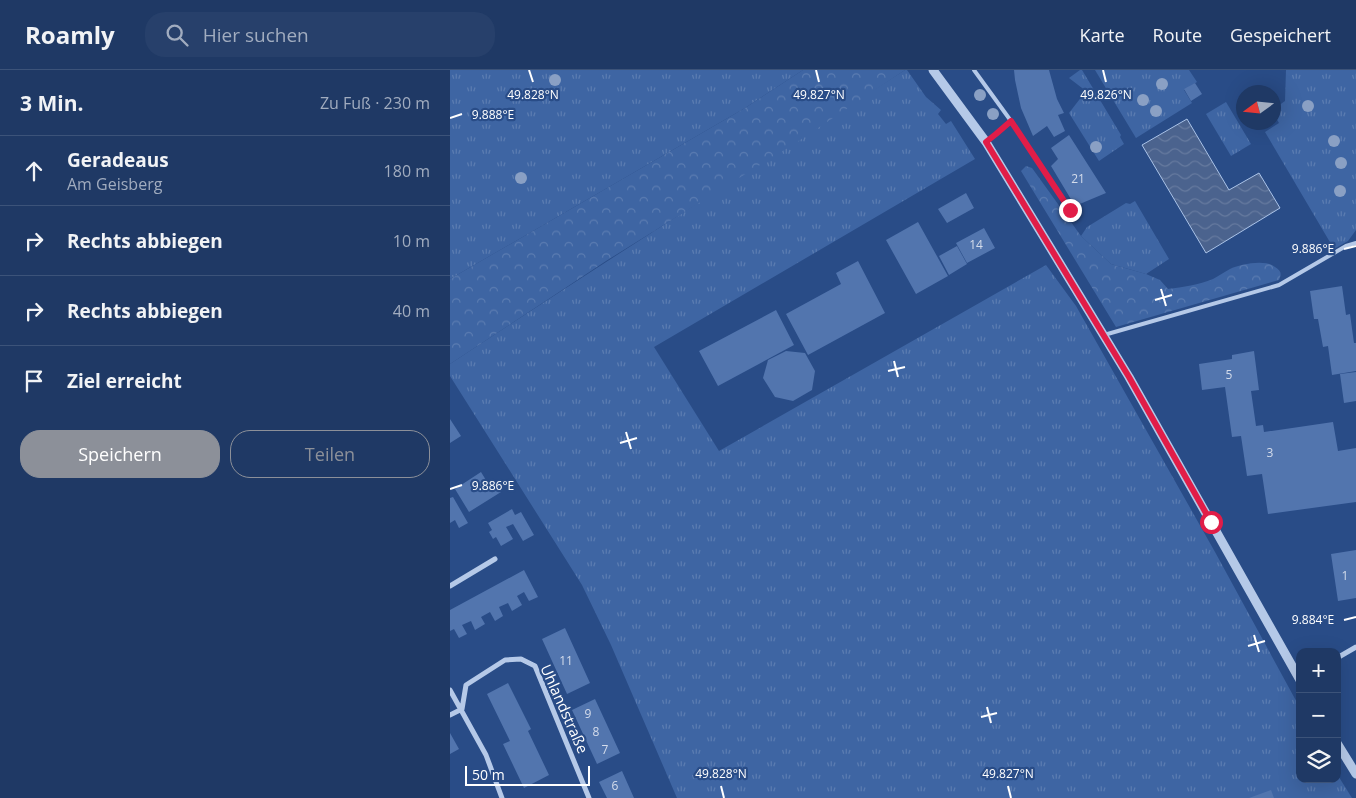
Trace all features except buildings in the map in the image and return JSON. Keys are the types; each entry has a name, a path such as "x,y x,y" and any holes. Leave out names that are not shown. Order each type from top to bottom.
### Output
{"street":[{"path":"933,70 986,142 1104,335 1143,400 1296,673"},
{"path":"450,586 495,559"},
{"path":"1341,656 1356,647"},
{"name":"Uhlandstraße","path":"462,709 466,685 505,660 521,659 535,666 589,798"},
{"path":"450,690 486,755 502,798"},
{"path":"450,715 462,709"},
{"path":"1341,750 1356,774"}],"lane":[{"path":"974,70 1011,121 1070,210"},
{"path":"986,142 1011,121"},
{"path":"1104,335 1279,285 1346,246 1356,243"}],"green space":[{"path":"450,70 803,70 745,108 450,279"},
{"path":"803,70 905,70 800,140 606,261 450,364 450,279 745,108"},
{"path":"907,70 926,97 941,110 938,114 946,124 951,121 975,159 654,347 719,451 1046,265 1076,306 1215,552 1296,701 1296,783 1341,783 1341,780 1352,798 677,798 611,645 582,585 450,376 450,364"},
{"path":"1082,70 1121,135 1120,137 1124,144 1099,161 1069,113 1086,91 1069,78"},
{"path":"1095,70 1189,70 1197,82 1184,90 1192,103 1136,138"},
{"path":"1286,70 1356,70 1356,230 1348,241 1334,249 1265,132 1268,130 1281,130 1281,104 1285,101"},
{"path":"1226,102 1236,119 1236,130 1243,130 1251,144 1231,156 1206,114"},
{"path":"1026,166 1032,168 1081,236 1111,264 1160,280 1168,289 1202,283 1234,267 1253,263 1266,263 1275,267 1280,272 1279,280 1116,327 1021,171"},
{"path":"1135,201 1169,259 1146,274 1111,264 1081,236 1087,227 1126,203 1130,204"}],"water":[{"path":"1187,119 1229,190 1259,173 1280,208 1206,253 1142,145"}],"route":[{"path":"1070,210 1011,121 986,142 1129,377 1211,522"}]}
